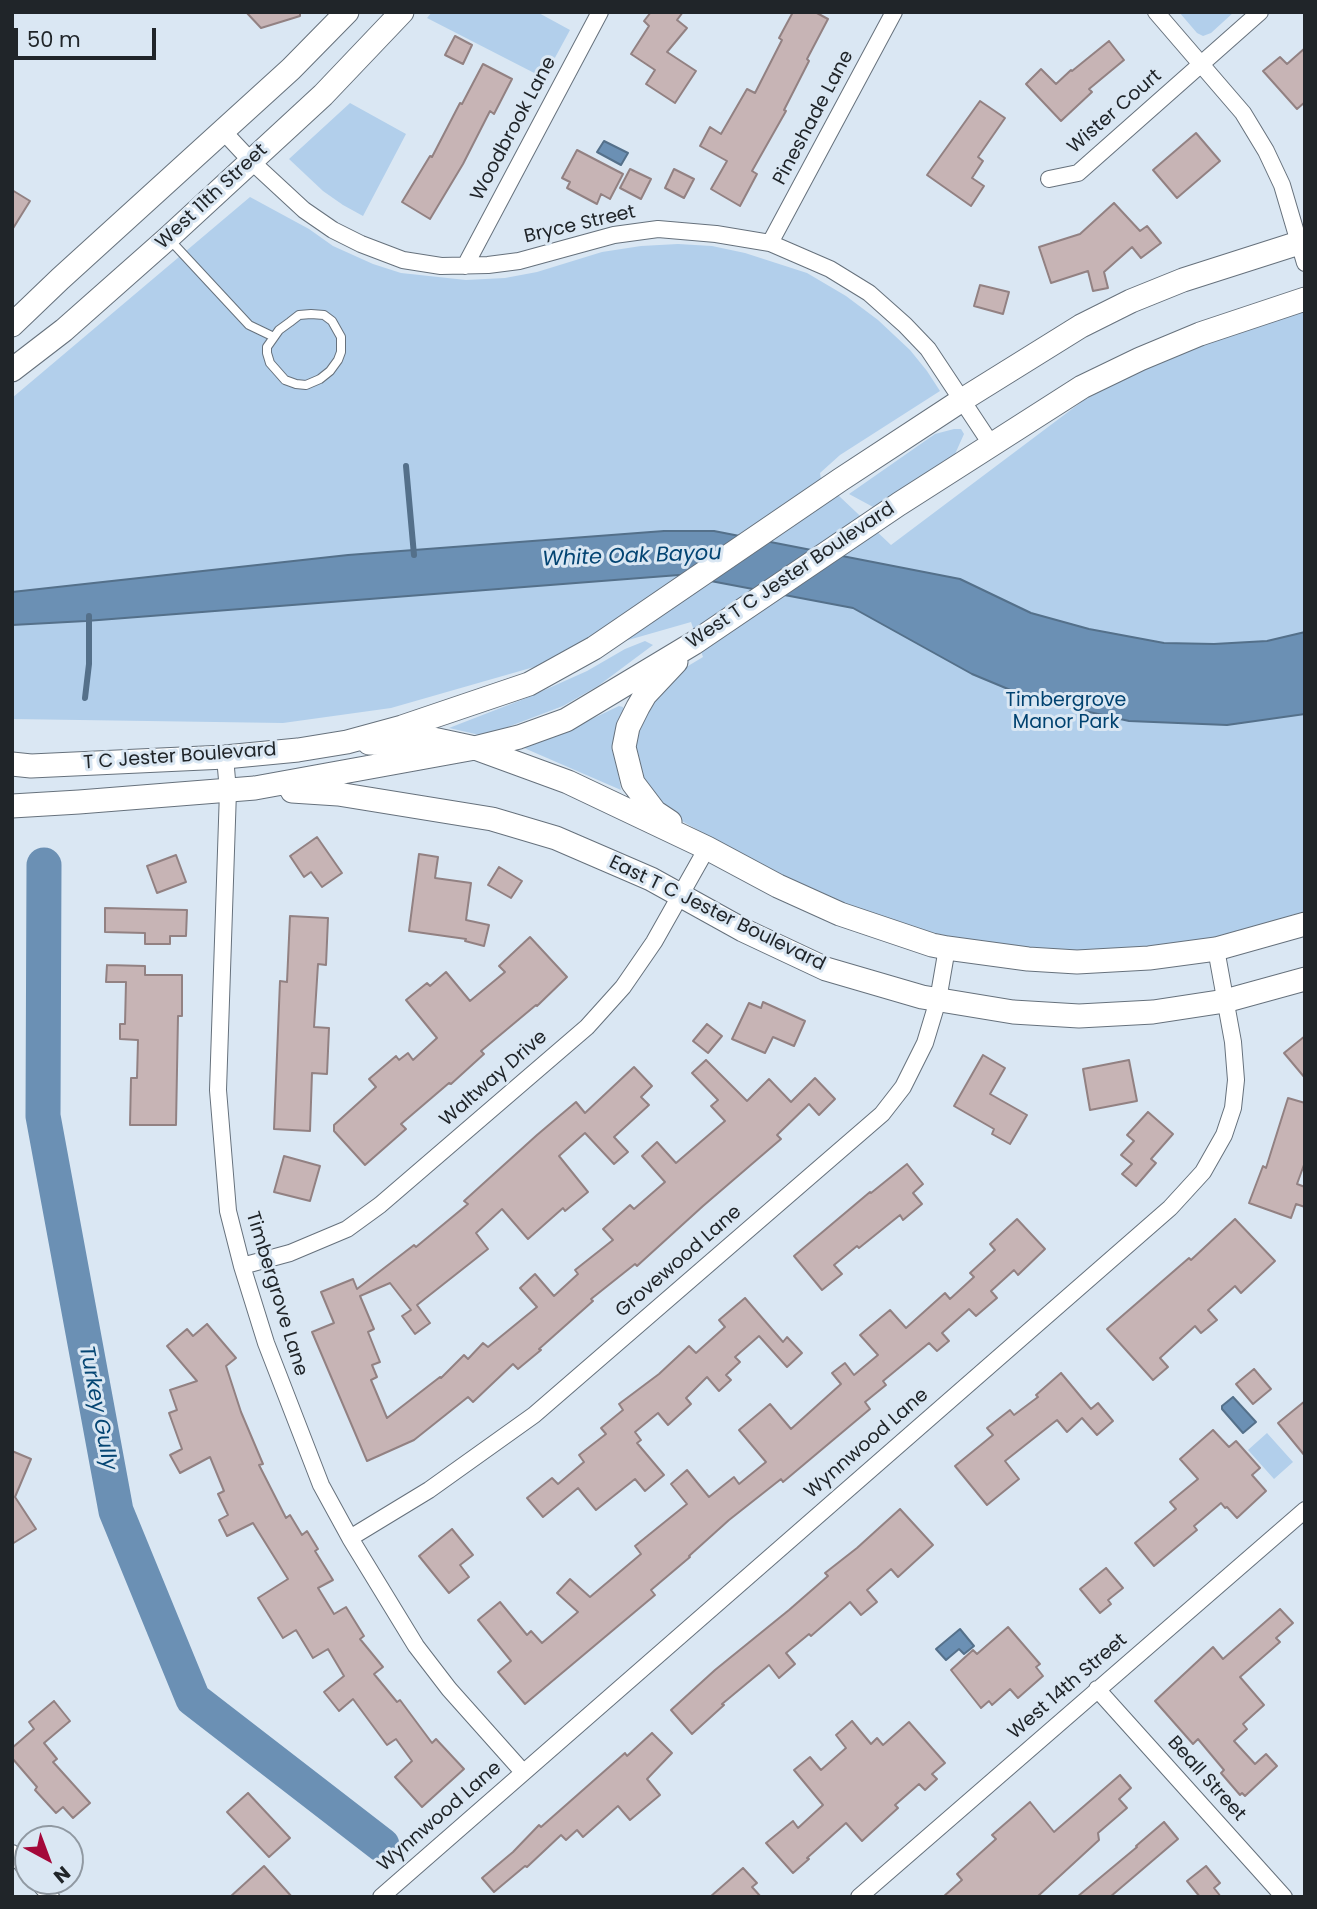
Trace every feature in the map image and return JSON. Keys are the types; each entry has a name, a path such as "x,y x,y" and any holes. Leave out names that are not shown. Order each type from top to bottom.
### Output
{"main road":[{"path":"12,325 291,69 347,12"},
{"name":"West 11th Street","path":"12,370 64,330 168,238 323,95 402,12"},
{"path":"346,742 446,713 529,684 594,648 840,480 1081,326 1182,280 1303,248"},
{"name":"West T C Jester Boulevard","path":"255,789 475,748 519,737 566,719 694,643 899,504 1082,387 1200,334 1305,299"},
{"path":"694,643 645,695 632,718 624,747 633,783 655,812 708,848"},
{"path":"346,742 407,744 433,738 475,748 568,782 708,848 778,887 840,914 947,948 1028,959 1077,961 1149,958 1216,949 1305,925"},
{"name":"T C Jester Boulevard","path":"12,764 31,766 225,757 346,742"},
{"name":"T C Jester Boulevard","path":"12,806 255,789"},
{"name":"East T C Jester Boulevard","path":"255,789 338,794 492,819 556,838 651,879 743,930 826,969 922,998 1013,1012 1079,1016 1153,1012 1225,1001 1305,979"}],"street":[{"name":"Woodbrook Lane","path":"465,266 600,12"},
{"name":"Pineshade Lane","path":"769,243 894,12"},
{"path":"1156,12 1243,113 1266,151 1282,185 1303,248"},
{"name":"Wister Court","path":"1049,179 1078,173 1261,12"},
{"name":"Bryce Street","path":"222,130 304,210 333,230 403,260 465,266 519,261 614,235 658,229 716,234 769,243 830,269 869,293 905,325 928,349 991,444"},
{"name":"Timbergrove Lane","path":"225,757 228,791 218,1090 228,1211 242,1266 265,1343 321,1485 350,1538 425,1657 449,1689 523,1772"},
{"name":"Waltway Drive","path":"242,1266 290,1253 347,1229 410,1179 587,1027 623,988 654,942 708,848"},
{"name":"Grovewood Lane","path":"350,1538 429,1490 534,1415 882,1114 903,1087 925,1043 938,1000 947,948"},
{"name":"Wynnwood Lane","path":"381,1897 1170,1208 1203,1172 1224,1136 1233,1108 1236,1080 1233,1042 1216,949"},
{"name":"West 14th Street","path":"859,1897 1305,1510"},
{"name":"Beall Street","path":"1097,1689 1284,1897"}],"lane":[{"path":"168,238 249,325 274,337"},
{"path":"299,315 324,315 339,330 341,352 330,371 320,379 306,386 296,384 285,380 270,363 267,347 274,337 299,315"}],"green space":[{"path":"432,12 537,12 570,30 544,78 427,18"},
{"path":"1179,12 1234,12 1211,33 1203,36 1197,33"},
{"path":"350,103 406,134 363,216 323,191 289,159"},
{"name":"Timbergrove Manor Park","path":"250,197 309,229 333,246 401,273 466,280 505,278 537,272 602,252 678,244 712,246 745,253 807,273 846,296 878,320 910,350 940,391 840,455 820,473 821,479 891,545 1084,400 1160,361 1305,311 1305,915 1189,943 1117,951 1044,951 970,941 895,924 796,885 664,811 652,801 633,754 639,719 678,672 703,657 691,622 391,708 283,723 12,719 12,398"},
{"path":"961,429 964,434 955,454 948,462 875,508 849,494 935,434"},
{"path":"645,641 653,645 598,686 563,706 484,736 449,728 529,697"},
{"path":"619,706 624,710 616,760 621,790 524,748 556,736"},
{"path":"1267,1433 1293,1462 1274,1479 1248,1450"}],"water":[{"path":"604,141 628,153 621,165 597,152"},
{"name":"White Oak Bayou","path":"664,531 714,531 960,579 1031,613 1089,629 1164,643 1267,641 1305,632 1305,714 1227,725 1129,721 1032,699 972,674 853,608 679,575 12,625 12,592 348,555"},
{"path":"1233,1397 1256,1422 1243,1433 1222,1409"},
{"path":"960,1629 974,1646 964,1654 959,1649 946,1660 936,1649"}],"building":[{"path":"246,12 300,12 300,16 261,28"},
{"path":"651,12 683,12 677,20 687,28 667,52 696,71 675,103 646,84 655,70 631,54 649,26 644,21"},
{"path":"793,12 815,12 828,19 807,59 809,61 784,110 786,111 752,171 757,174 740,206 711,189 727,161 700,146 710,127 721,134 747,89 755,93"},
{"path":"455,36 472,45 463,64 445,55"},
{"path":"1109,41 1124,60 1089,89 1092,92 1061,121 1026,84 1041,69 1056,84"},
{"path":"1305,48 1305,102 1297,109 1263,71 1280,57 1287,64"},
{"path":"483,64 512,79 494,114 490,111 463,164 430,219 402,202 430,156 432,157"},
{"path":"980,101 1005,118 978,157 983,161 972,178 984,186 971,206 927,175"},
{"path":"1196,133 1220,161 1177,198 1153,170"},
{"path":"577,150 623,174 610,199 601,194 597,204 567,188 570,182 562,178"},
{"path":"630,169 651,179 641,199 620,188"},
{"path":"674,169 694,179 684,198 665,188"},
{"path":"12,190 30,201 12,230"},
{"path":"1114,203 1140,231 1147,226 1161,243 1141,258 1132,247 1104,272 1108,288 1093,291 1088,271 1051,283 1039,247 1080,234"},
{"path":"980,285 1009,292 1003,314 974,306"},
{"path":"317,837 342,873 322,887 311,872 304,877 290,856"},
{"path":"419,854 438,857 435,878 471,883 466,920 489,925 484,946 465,941 466,939 409,931"},
{"path":"176,855 186,882 157,893 147,866"},
{"path":"499,867 522,881 511,898 488,885"},
{"path":"105,908 187,910 186,936 170,936 170,944 145,944 145,933 105,932"},
{"path":"290,916 328,918 326,965 318,964 314,1027 329,1028 327,1074 312,1073 310,1131 274,1129 280,981 287,982"},
{"path":"530,937 567,977 537,1006 481,1051 484,1054 451,1084 401,1124 406,1129 365,1165 334,1131 334,1125 376,1087 369,1079 396,1056 399,1060 408,1053 413,1060 437,1038 406,1000 427,983 430,986 446,972 470,1001 505,972 499,966"},
{"path":"107,965 145,966 145,975 182,975 182,1016 178,1016 176,1125 130,1125 131,1078 137,1078 138,1040 120,1039 120,1024 125,1024 126,982 106,982"},
{"path":"763,1002 805,1021 794,1046 773,1037 765,1053 732,1039 749,1003 761,1008"},
{"path":"707,1024 722,1036 708,1053 693,1041"},
{"path":"1305,1036 1305,1078 1284,1053"},
{"path":"983,1055 1005,1068 990,1094 1027,1115 1010,1144 992,1134 994,1129 954,1106"},
{"path":"706,1060 747,1101 769,1079 791,1102 815,1078 835,1099 819,1115 809,1104 777,1135 781,1139 637,1266 635,1264 591,1299 593,1301 518,1369 513,1364 473,1402 468,1397 414,1440 367,1461 312,1332 334,1323 321,1292 353,1279 357,1289 414,1245 416,1247 468,1204 464,1201 576,1102 585,1113 634,1067 652,1086 641,1097 649,1105 614,1137 628,1152 614,1164 585,1133 559,1156 588,1192 565,1211 563,1208 528,1239 502,1209 476,1233 488,1249 417,1305 430,1323 415,1334 402,1316 411,1310 390,1283 360,1296 374,1329 368,1332 380,1362 372,1365 377,1377 371,1380 387,1418 441,1378 464,1355 468,1359 483,1343 488,1347 537,1307 520,1288 535,1274 554,1296 578,1274 575,1270 613,1240 603,1229 630,1205 634,1209 665,1182 642,1156 657,1142 676,1163 725,1121 711,1106 718,1100 692,1073"},
{"path":"1129,1060 1137,1101 1090,1110 1083,1069"},
{"path":"1288,1098 1305,1103 1305,1162 1297,1184 1305,1187 1305,1207 1296,1204 1291,1218 1249,1203 1263,1166 1266,1168"},
{"path":"1148,1112 1173,1134 1151,1159 1156,1163 1136,1186 1122,1174 1132,1164 1121,1155 1134,1141 1127,1135"},
{"path":"284,1156 320,1166 310,1201 274,1192"},
{"path":"907,1164 923,1184 913,1193 922,1204 903,1220 900,1215 834,1265 842,1274 822,1290 794,1256"},
{"path":"1017,1219 1045,1249 1018,1275 1014,1270 991,1291 997,1298 976,1316 969,1309 942,1333 949,1341 937,1351 929,1343 883,1381 886,1385 865,1402 870,1409 783,1482 781,1479 729,1520 651,1590 655,1595 525,1704 498,1672 511,1661 478,1620 500,1602 527,1635 531,1631 542,1643 578,1612 557,1593 570,1579 590,1597 641,1554 635,1546 687,1504 671,1484 687,1470 709,1497 734,1477 739,1484 766,1462 739,1430 770,1404 791,1429 841,1384 832,1373 845,1363 854,1375 878,1355 860,1335 890,1310 906,1328 945,1293 950,1299 974,1277 970,1273 995,1250 990,1244"},
{"path":"1235,1219 1275,1261 1241,1293 1235,1286 1208,1310 1217,1320 1201,1333 1195,1326 1160,1358 1168,1367 1153,1380 1107,1329 1189,1258 1191,1260"},
{"path":"745,1298 783,1342 787,1337 802,1353 787,1367 759,1336 735,1357 740,1362 726,1375 731,1380 719,1391 707,1377 686,1398 691,1404 668,1425 658,1413 635,1432 641,1440 637,1443 664,1475 645,1491 635,1479 596,1510 578,1488 543,1517 527,1498 552,1478 558,1484 584,1462 579,1455 606,1434 601,1428 623,1410 619,1404 659,1374 689,1346 696,1353 725,1327 719,1320"},
{"path":"207,1324 236,1358 226,1366 241,1412 263,1464 259,1465 286,1518 290,1515 302,1535 307,1531 318,1549 315,1551 333,1580 318,1588 334,1614 346,1607 364,1636 360,1639 383,1667 374,1674 397,1702 400,1700 432,1743 436,1739 464,1769 422,1807 395,1777 412,1761 396,1739 387,1745 353,1699 339,1711 324,1692 344,1676 328,1649 313,1658 296,1630 283,1638 258,1598 288,1579 253,1523 227,1536 219,1520 228,1515 218,1494 224,1491 210,1457 180,1473 170,1455 182,1449 169,1413 177,1410 170,1390 197,1381 167,1346 187,1329 193,1336"},
{"path":"1254,1369 1271,1389 1253,1404 1236,1384"},
{"path":"1061,1373 1091,1409 1098,1403 1113,1421 1097,1435 1082,1418 1067,1432 1057,1420 1005,1461 1019,1479 987,1505 955,1466 993,1435 987,1428 1010,1410 1014,1415 1038,1397 1036,1395"},
{"path":"1305,1401 1305,1456 1278,1423"},
{"path":"1213,1430 1229,1447 1236,1441 1260,1468 1252,1475 1266,1491 1237,1518 1221,1503 1194,1526 1197,1530 1154,1566 1135,1543 1176,1509 1170,1502 1198,1479 1180,1459"},
{"path":"12,1451 31,1459 15,1497 36,1529 12,1544"},
{"path":"900,1509 933,1545 898,1577 891,1569 867,1590 877,1602 861,1615 850,1602 811,1636 809,1634 786,1653 795,1664 779,1678 769,1665 722,1704 724,1705 692,1734 671,1710 828,1576 825,1573"},
{"path":"452,1529 473,1555 460,1565 469,1577 449,1593 419,1556"},
{"path":"1106,1568 1123,1588 1108,1600 1111,1604 1100,1613 1080,1589"},
{"path":"1280,1609 1293,1623 1276,1638 1280,1642 1240,1677 1264,1705 1243,1724 1247,1729 1234,1741 1255,1764 1266,1754 1277,1766 1245,1796 1242,1793 1240,1795 1221,1773 1224,1770 1198,1739 1193,1744 1155,1701 1213,1647 1223,1659"},
{"path":"1008,1627 1040,1664 1036,1667 1043,1676 1018,1698 1010,1689 992,1705 989,1701 981,1708 951,1670 973,1650 977,1654"},
{"path":"54,1701 70,1721 44,1743 57,1759 53,1762 90,1803 73,1818 63,1807 56,1813 12,1758 12,1748 34,1729 29,1722"},
{"path":"852,1721 871,1744 877,1738 883,1745 909,1722 945,1763 932,1774 937,1779 925,1790 919,1784 895,1805 898,1808 862,1841 846,1823 793,1873 766,1843 793,1821 798,1828 823,1805 794,1770 810,1757 821,1770 846,1748 836,1735"},
{"path":"652,1733 672,1753 647,1779 660,1795 630,1820 618,1806 583,1837 577,1830 566,1840 561,1835 527,1867 494,1892 482,1878 539,1825 541,1827 625,1753 627,1756"},
{"path":"1120,1775 1131,1788 1119,1799 1127,1808 1098,1833 1099,1840 1037,1897 943,1897 962,1880 957,1874 996,1839 992,1835 1030,1802 1054,1832"},
{"path":"248,1793 290,1838 269,1857 227,1812"},
{"path":"1164,1822 1178,1839 1110,1897 1077,1897 1137,1847"},
{"path":"264,1866 292,1897 230,1897"},
{"path":"1206,1866 1220,1883 1214,1888 1221,1897 1200,1897 1187,1881"},
{"path":"743,1868 757,1883 752,1887 761,1897 710,1897"}],"waterway":[{"path":"406,466 414,555"},
{"path":"85,698 89,664 89,616"},
{"name":"Turkey Gully","path":"44,865 43,1116 116,1511 193,1699 382,1845"}]}
